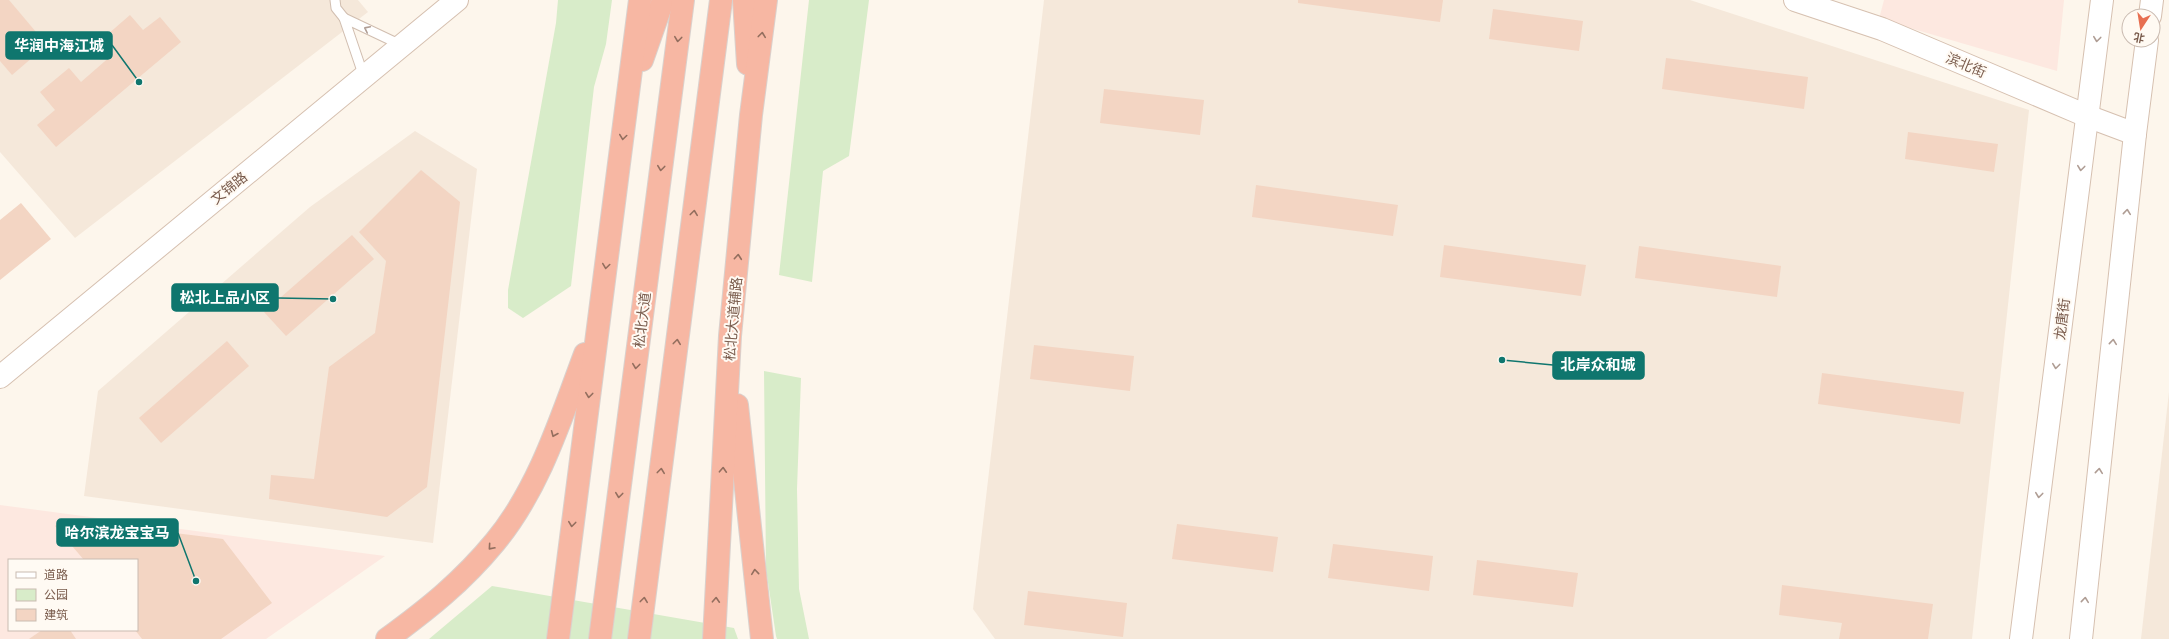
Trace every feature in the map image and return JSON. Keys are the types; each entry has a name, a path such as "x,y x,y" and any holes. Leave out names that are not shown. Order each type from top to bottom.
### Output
{"highway":[{"path":"558,639 598,319 629,98 640,0"},
{"path":"629,98 663,0"},
{"name":"松北大道","path":"600,639 683,0"},
{"path":"639,639 721,0"},
{"path":"744,0 751,115"},
{"name":"松北大道辅路","path":"714,639 730,336 751,115 766,0"},
{"path":"387,639 439,601 469,572 496,541 521,504 542,463 566,406 598,319"},
{"path":"730,336 762,639"}],"street":[{"name":"文锦路","path":"0,377 457,0"},
{"name":"滨北街","path":"1795,0 1882,29 2087,116 2135,134"},
{"name":"龙唐街","path":"2021,639 2102,0"},
{"path":"2081,639 2135,134 2146,48"}],"lane":[{"path":"335,0 336,8 344,18 364,77"},
{"path":"344,18 402,46"}],"shaded area":[{"path":"0,0 358,0 368,12 75,238 0,152"},
{"path":"1044,0 1690,0 2029,110 1972,639 995,639 973,609"},
{"path":"1884,0 2064,0 2057,71 1879,19"},
{"path":"415,131 477,169 433,543 84,496 98,391 310,207"},
{"path":"2169,392 2169,639 2141,639"},
{"path":"0,505 385,556 266,639 0,639"}],"green space":[{"path":"558,0 612,0 606,44 594,87 571,286 523,318 508,308 508,290 556,23"},
{"path":"809,0 869,0 849,156 823,171 812,282 779,275"},
{"path":"764,371 801,378 797,489 799,589 809,639 777,639 776,636 766,569"},
{"path":"492,586 734,628 738,639 429,639"}],"building":[{"path":"0,0 9,0 47,45 12,75 0,61"},
{"path":"1298,0 1443,0 1440,22 1298,3"},
{"path":"1493,9 1583,21 1579,51 1489,39"},
{"path":"130,15 143,30 160,17 181,42 56,147 37,125 55,110 40,92 69,68 81,82 112,55 100,41"},
{"path":"1666,58 1808,77 1804,109 1662,89"},
{"path":"1104,89 1204,100 1200,135 1100,123"},
{"path":"1908,132 1998,144 1994,172 1905,159"},
{"path":"421,170 460,202 427,487 387,517 269,499 271,475 314,479 329,367 375,333 386,261 359,232"},
{"path":"1256,185 1398,205 1393,236 1252,217"},
{"path":"21,203 51,239 0,280 0,220"},
{"path":"352,235 374,259 286,336 264,312"},
{"path":"1444,245 1586,265 1581,296 1440,277"},
{"path":"1639,246 1781,266 1777,297 1635,278"},
{"path":"227,341 249,366 161,443 139,418"},
{"path":"1034,345 1134,356 1130,391 1030,379"},
{"path":"1822,373 1964,392 1960,424 1818,404"},
{"path":"63,519 223,539 272,603 221,639 142,639 136,631 138,631 138,559 83,559 55,526"},
{"path":"1177,524 1278,537 1273,572 1172,559"},
{"path":"1333,544 1433,556 1429,591 1328,578"},
{"path":"1477,560 1578,573 1573,607 1473,595"},
{"path":"1782,585 1933,604 1928,639 1839,639 1842,623 1779,615"},
{"path":"1028,591 1127,603 1123,637 1024,625"},
{"path":"41,631 71,631 76,639 29,639"}],"place":[{"name":"华润中海江城","path":"139,82"},
{"name":"松北上品小区","path":"333,299"},
{"name":"北岸众和城","path":"1502,360"},
{"name":"哈尔滨龙宝宝马","path":"196,581"}]}
